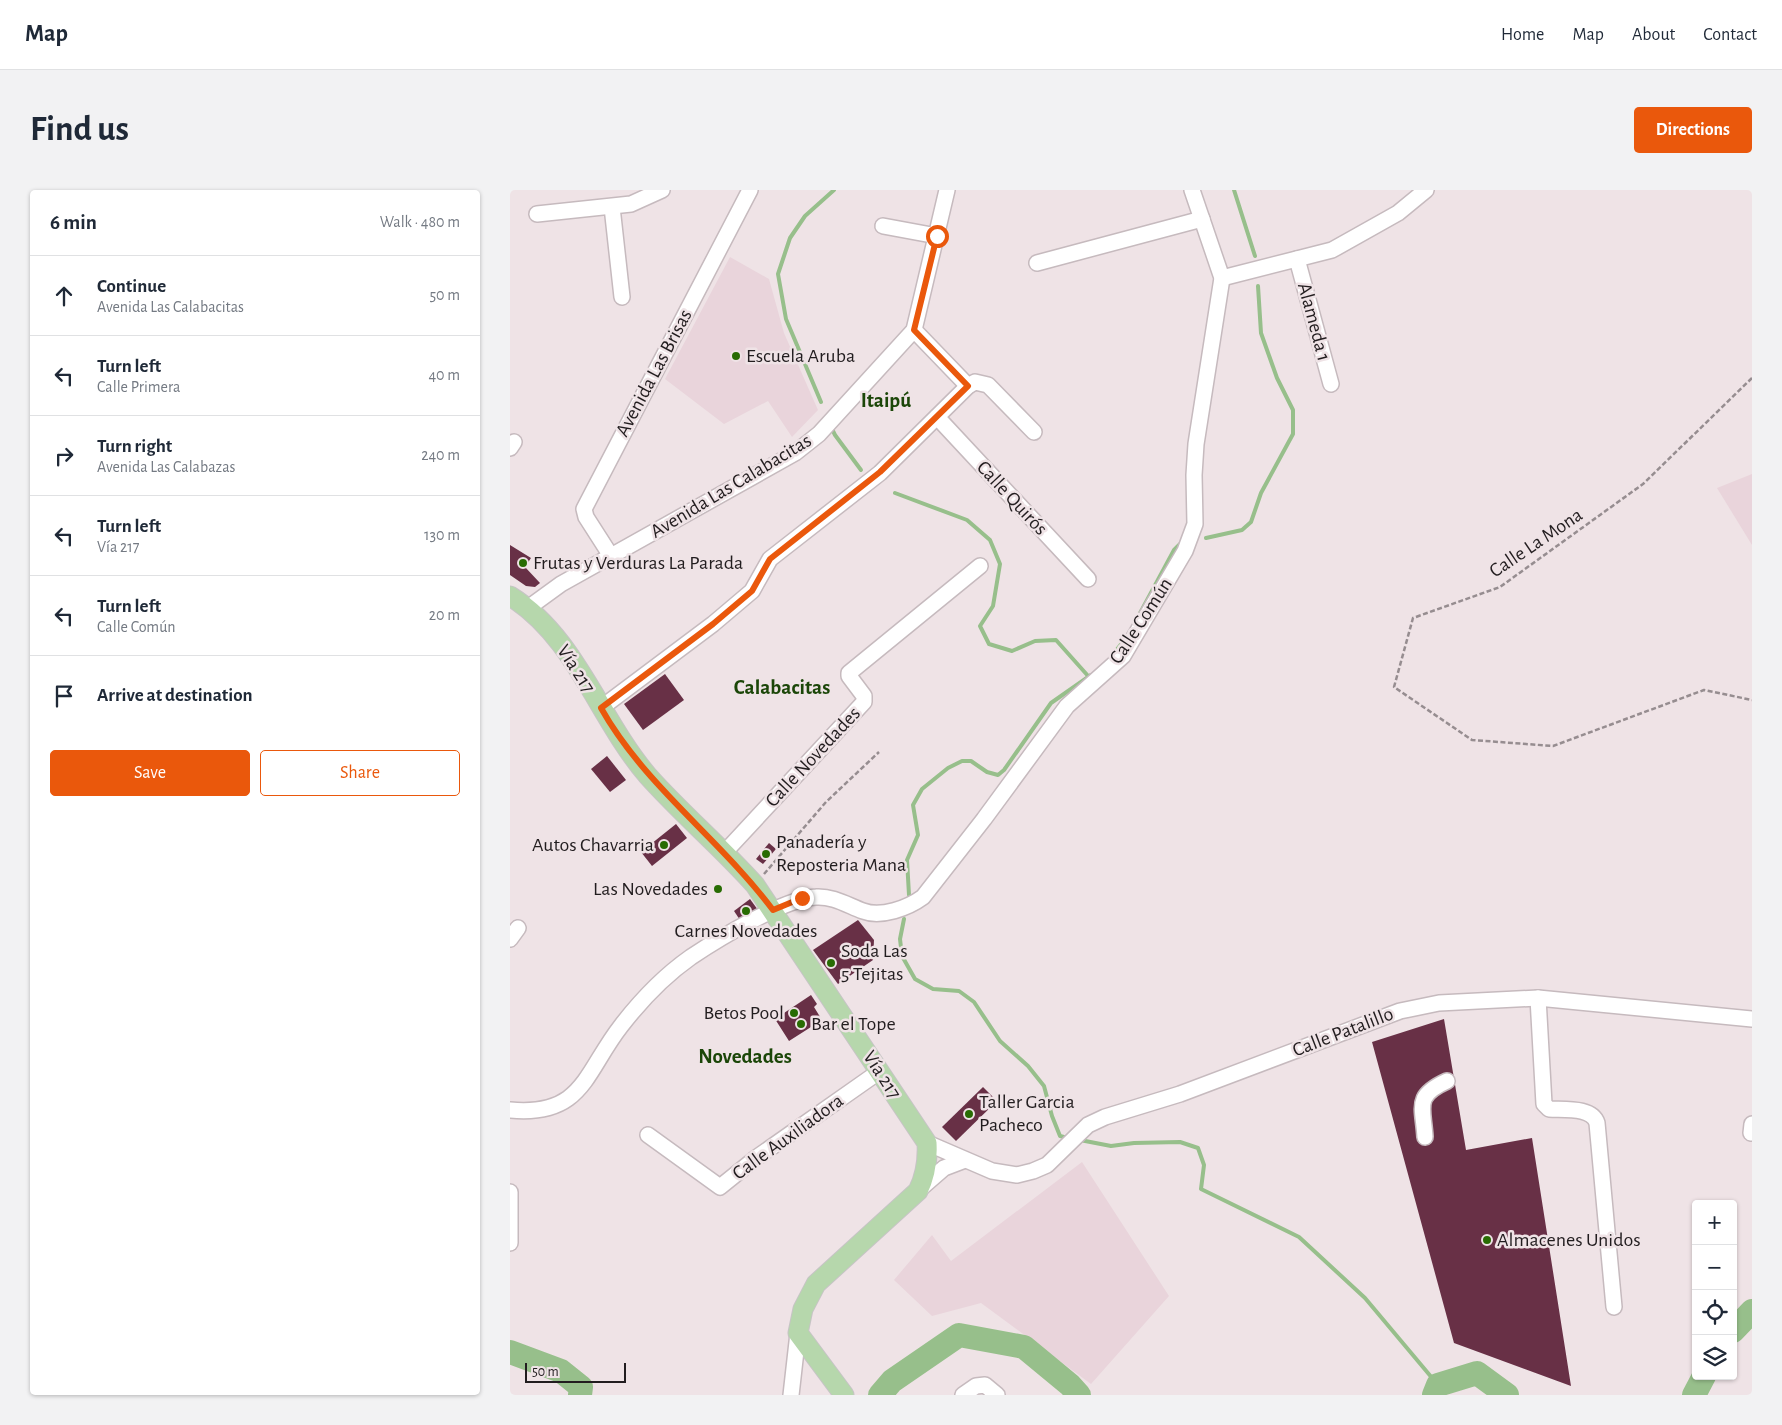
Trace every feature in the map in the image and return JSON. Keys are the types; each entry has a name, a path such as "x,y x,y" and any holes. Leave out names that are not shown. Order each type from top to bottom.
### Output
{"main road":[{"name":"Vía 217","path":"510,596 528,608 556,637 617,736 649,776 755,885 927,1143"},
{"path":"844,1395 798,1333 803,1309 816,1284 918,1191 925,1177 928,1160 927,1143"}],"street":[{"path":"537,214 631,204 662,190"},
{"name":"Avenida Las Calabacitas","path":"528,608 561,584 795,453 819,434 914,330 947,190"},
{"name":"Calle Común","path":"510,1110 542,1111 568,1099 584,1085 620,1026 659,981 692,957 773,910 802,898 818,896 841,901 876,914 914,904 923,897 984,819 1067,706 1123,656 1185,551 1195,524 1194,475 1196,444 1222,278 1192,190"},
{"path":"1222,278 1332,250 1398,213 1426,190"},
{"name":"Avenida Las Brisas","path":"611,556 586,517 584,509 747,192"},
{"path":"612,207 622,297"},
{"path":"1037,263 1202,219"},
{"path":"883,226 937,236"},
{"name":"Alameda 1","path":"1297,259 1331,384"},
{"path":"914,330 968,386"},
{"path":"601,708 713,624 752,591 770,559 880,472 968,386 975,382 988,385 1034,432"},
{"name":"Calle Quirós","path":"937,417 1088,579"},
{"name":"Calle Novedades","path":"725,852 864,702 864,696 849,676 849,673 980,566"},
{"path":"1538,998 1544,1104 1549,1109 1590,1113 1595,1117 1597,1123 1614,1307"},
{"name":"Calle Patalillo","path":"927,1143 992,1171 1017,1175 1047,1165 1088,1125 1120,1112 1180,1094 1400,1011 1439,1003 1538,998 1752,1019"},
{"name":"Calle Auxiliadora","path":"648,1135 720,1187 756,1158 880,1071"},
{"path":"1425,1137 1423,1100 1426,1094 1447,1082"},
{"path":"1751,1133 1752,1124"},
{"path":"918,1191 934,1174 954,1163 965,1160"},
{"path":"510,1192 510,1243"},
{"path":"791,1395 798,1333"},
{"path":"963,1395 976,1386 984,1385 997,1395"}],"path":[{"name":"Calle La Mona","path":"1752,378 1643,484 1500,587 1413,618 1394,687 1472,740 1553,746 1704,690 1752,700"},
{"path":"755,885 826,802 879,752"}],"shaded area":[{"name":"Escuela Aruba","path":"730,257 769,279 784,333 818,410 792,437 768,401 724,424 665,379"},
{"path":"1752,474 1752,545 1717,488"},
{"path":"1082,1162 1169,1296 1091,1384 981,1303 932,1316 894,1280 932,1235 951,1261"}],"building":[{"path":"510,545 531,558 525,567 540,583 535,587 526,586 510,575"},
{"path":"665,674 684,700 643,730 624,704"},
{"path":"607,756 626,780 610,792 591,769"},
{"name":"Autos Chavarria","path":"676,824 687,838 652,866 641,852"},
{"name":"Panadería y Reposteria Mana","path":"769,843 776,849 763,864 756,859"},
{"name":"Carnes Novedades","path":"750,899 758,910 742,923 734,911"},
{"path":"858,920 874,940 873,960 838,984 813,950"},
{"path":"811,995 817,1004 814,1007 822,1020 789,1041 775,1019"},
{"name":"Almacenes Unidos","path":"1444,1019 1466,1150 1532,1138 1571,1386 1454,1343 1372,1042"},
{"name":"Taller Garcia Pacheco","path":"983,1087 997,1101 956,1141 942,1127"}],"waterway":[{"path":"821,402 786,319 778,274 790,238 805,216 834,190"},
{"path":"1234,190 1255,256"},
{"path":"1206,538 1242,530 1251,522 1261,493 1293,434 1293,410 1277,378 1261,333 1258,286"},
{"path":"831,427 861,470"},
{"path":"895,493 967,520 990,540 1000,564 993,606 980,626 989,644 1012,651 1035,641 1056,640 1089,677"},
{"path":"1139,615 1174,550 1180,544"},
{"path":"1111,657 1122,643"},
{"path":"909,895 907,860 918,835 913,805 922,789 948,768 962,761 971,761 987,772 998,775 1004,770 1051,703 1091,675"},
{"path":"904,919 900,939 902,956 915,979 933,989 959,991 974,1002 1000,1041 1028,1066 1044,1086 1052,1116 1060,1136 1068,1138"},
{"path":"1080,1140 1111,1146 1134,1143 1180,1142 1198,1148 1204,1165 1201,1189 1299,1237 1365,1298 1438,1385"},
{"path":"1737,1327 1752,1311"},
{"path":"880,1395 892,1381 959,1335 1024,1347 1070,1385 1079,1395"},
{"path":"510,1352 561,1371 581,1387 580,1395"},
{"path":"1434,1395 1438,1385 1477,1373 1507,1395"},
{"path":"1694,1395 1702,1380"}],"place":[{"name":"Escuela Aruba","path":"736,356"},
{"name":"Frutas y Verduras La Parada","path":"523,563"},
{"name":"Autos Chavarria","path":"664,845"},
{"name":"Panadería y Reposteria Mana","path":"766,854"},
{"name":"Las Novedades","path":"718,889"},
{"name":"Carnes Novedades","path":"746,911"},
{"name":"Soda Las 5 Tejitas","path":"831,963"},
{"name":"Betos Pool","path":"794,1013"},
{"name":"Bar el Tope","path":"801,1024"},
{"name":"Taller Garcia Pacheco","path":"969,1114"},
{"name":"Almacenes Unidos","path":"1487,1240"}],"district":[{"name":"Itaipú","path":"886,400"},
{"name":"Calabacitas","path":"782,687"},
{"name":"Novedades","path":"745,1056"}],"route":[{"path":"802,898 773,910 755,885 725,852 649,776 617,736 601,708 713,624 752,591 770,559 880,472 968,386 914,330 937,236"}]}
